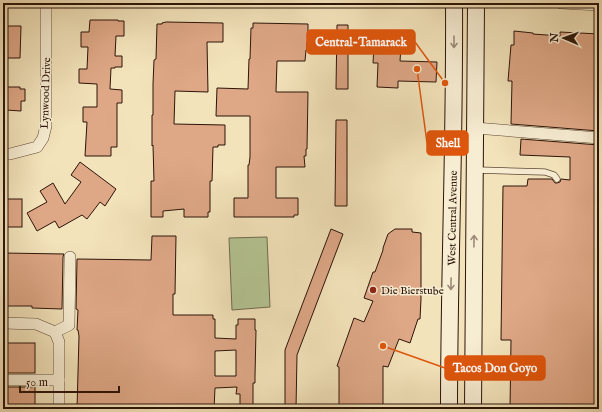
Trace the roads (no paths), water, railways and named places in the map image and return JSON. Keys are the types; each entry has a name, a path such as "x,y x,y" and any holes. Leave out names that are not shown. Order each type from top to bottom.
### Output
{"main road":[{"name":"West Central Avenue","path":"449,409 454,3"},
{"name":"West Central Avenue","path":"473,409 476,3"}],"street":[{"name":"Lynwood Drive","path":"3,154 10,154 37,147 43,138 46,126 46,3"},
{"path":"561,3 599,5"},
{"path":"475,128 599,138"},
{"path":"55,332 69,325 70,257"},
{"path":"3,324 36,324 55,332 59,342 59,409"},
{"path":"3,380 59,380"}],"lane":[{"path":"474,170 545,172 554,175 557,179"}],"place":[{"name":"Shell","path":"417,69"},
{"name":"Central-Tamarack","path":"445,83"},
{"name":"Die Bierstube","path":"373,290"},
{"name":"Tacos Don Goyo","path":"383,346"}]}
